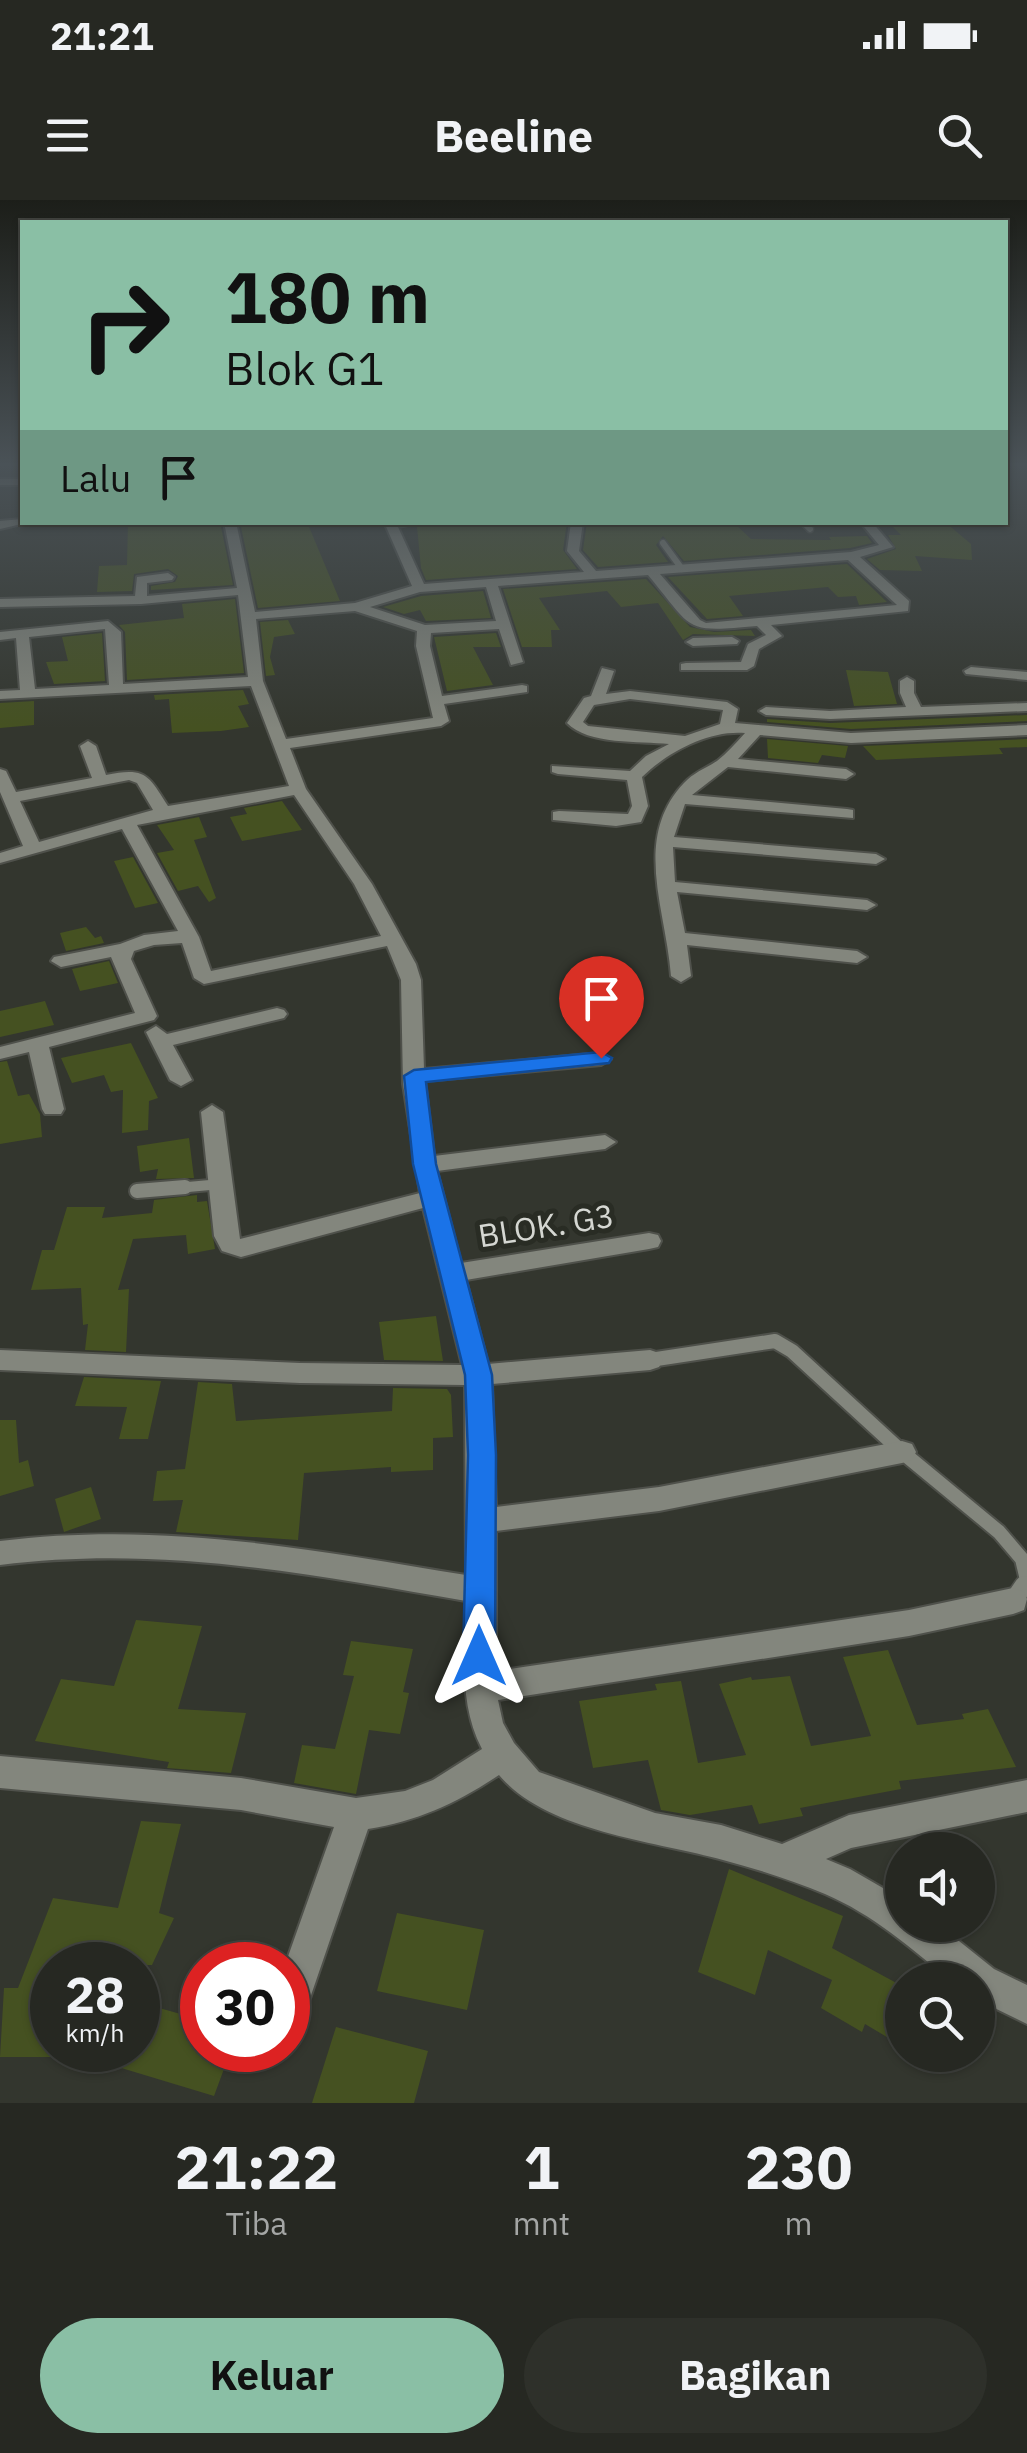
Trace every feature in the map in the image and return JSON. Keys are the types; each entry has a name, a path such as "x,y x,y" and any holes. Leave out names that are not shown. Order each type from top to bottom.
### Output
{"street":[{"path":"236,552 256,680 298,789 355,872 393,939 410,980 414,1076 424,1164 478,1375 482,1521 480,1688 487,1726 502,1754 526,1783 655,1830 721,1842 782,1861 838,1881 885,1909"},
{"path":"403,552 419,588"},
{"path":"575,552 592,575"},
{"path":"356,608 419,588 868,552"},
{"path":"652,572 695,623 721,628 903,608 904,604 851,556"},
{"path":"141,600 142,580 168,577"},
{"path":"491,583 516,662"},
{"path":"0,603 245,603 356,608 424,629 503,625"},
{"path":"0,636 96,623 112,626 116,690"},
{"path":"686,667 743,668 750,662 753,647 776,636 762,624"},
{"path":"283,744 441,721 423,646 424,629"},
{"path":"22,634 28,694"},
{"path":"693,642 760,643"},
{"path":"971,671 1027,676"},
{"path":"598,697 606,672"},
{"path":"0,695 256,680"},
{"path":"907,681 907,693 916,712"},
{"path":"438,701 522,689"},
{"path":"686,740 578,729 575,723 584,707 598,697 630,695 722,705 731,709 726,727"},
{"path":"766,710 830,715 1027,706"},
{"path":"558,769 634,776 652,759 686,740 726,727 851,738 1027,730"},
{"path":"681,976 678,938 665,886 662,840 688,788 725,762 755,732"},
{"path":"88,746 100,779"},
{"path":"725,762 846,774"},
{"path":"0,774 33,848"},
{"path":"560,816 616,821 635,818 640,812 634,776"},
{"path":"11,798 100,779 138,777 164,812"},
{"path":"0,858 164,812 298,789"},
{"path":"682,799 847,814"},
{"path":"127,822 190,936 201,974 207,979 393,939"},
{"path":"662,840 876,859"},
{"path":"665,886 867,904"},
{"path":"61,961 143,942 190,936"},
{"path":"678,938 858,956"},
{"path":"123,949 121,959 181,1080"},
{"path":"162,1042 277,1014"},
{"path":"0,1054 147,1016"},
{"path":"38,1044 54,1108"},
{"path":"414,1076 601,1058"},
{"path":"212,1112 226,1236 240,1249 432,1198"},
{"path":"424,1164 604,1142"},
{"name":"BLOK. G3","path":"454,1272 649,1241"},
{"path":"0,1360 300,1374 478,1375 650,1360"},
{"path":"482,1521 659,1499 902,1452"},
{"path":"0,1553 72,1544 208,1549 479,1590"},
{"path":"480,1688 908,1624 1013,1601"},
{"path":"0,1772 241,1794 356,1814 405,1808 444,1792 502,1754"},
{"path":"782,1861 849,1832 1027,1796"},
{"path":"310,1945 356,1814"},
{"path":"932,1942 981,1982 1027,2005"}],"lane":[{"path":"670,552 682,569"},
{"path":"137,1191 221,1184"},
{"path":"650,1360 775,1341 792,1351 902,1452 999,1532 1022,1559 1027,1580 1013,1601"}],"building":[{"path":"127,552 226,552 233,585 151,590 151,586 175,582 178,576 168,569 134,574 132,591 97,592 99,566 127,565"},
{"path":"246,552 319,552 340,601 258,608"},
{"path":"419,552 564,552 577,569 426,580"},
{"path":"585,552 661,552 668,562 598,567"},
{"path":"676,552 801,552 684,561"},
{"path":"888,552 971,552 972,560 915,556 922,571 880,570 867,559"},
{"path":"847,564 887,602 859,605 856,596 838,597 828,587 729,596 743,616 707,619 668,577"},
{"path":"646,579 690,627 714,632 751,630 755,636 693,634 683,640 658,603 621,607 607,591 539,598 560,630 551,630 552,647 522,647 503,589"},
{"path":"483,591 491,618 426,621 420,610 404,614 383,607 421,596"},
{"path":"235,599 244,673 127,680 125,632 119,625 184,618 182,604"},
{"path":"288,620 295,634 274,637 270,657 275,675 266,676 260,622"},
{"path":"102,633 105,681 54,684 46,662 68,661 62,637"},
{"path":"496,633 501,647 473,647 493,685 447,691 434,637"},
{"path":"846,670 888,672 897,704 854,706"},
{"path":"243,690 249,704 238,706 249,727 221,731 172,733 169,699 155,700 154,695"},
{"path":"34,701 34,725 0,728 0,703"},
{"path":"1027,715 1027,721 851,729 767,722 767,719 830,723"},
{"path":"767,739 848,746 845,758 822,755 818,763 768,758"},
{"path":"1027,739 1027,747 999,748 1003,754 876,760 863,746"},
{"path":"282,801 302,830 242,841 230,817 247,814 244,808"},
{"path":"199,817 207,837 194,840 216,898 209,902 198,886 178,891 157,853 174,850 157,825"},
{"path":"133,857 158,903 135,908 114,861"},
{"path":"86,927 95,938 101,936 104,943 66,951 60,933"},
{"path":"109,961 118,983 80,991 72,969"},
{"path":"45,1001 54,1025 0,1037 0,1011"},
{"path":"131,1043 158,1098 149,1101 148,1130 122,1133 123,1090 111,1092 104,1075 72,1083 61,1058"},
{"path":"7,1061 18,1096 29,1094 40,1114 42,1137 0,1144 0,1062"},
{"path":"189,1138 194,1178 156,1179 158,1169 140,1172 137,1146"},
{"path":"197,1195 197,1202 207,1201 215,1249 188,1254 186,1235 133,1239 118,1290 129,1289 126,1352 85,1350 88,1324 83,1325 81,1288 31,1290 42,1250 54,1250 67,1207 105,1207 102,1218 152,1213 154,1200"},
{"path":"436,1316 443,1361 384,1360 379,1322"},
{"path":"84,1377 161,1381 148,1439 119,1439 127,1407 75,1406"},
{"path":"198,1382 232,1384 236,1421 392,1411 393,1388 447,1389 451,1395 453,1437 433,1438 433,1470 391,1472 391,1467 304,1473 298,1540 176,1532 183,1500 153,1501 157,1471 185,1469"},
{"path":"0,1420 16,1420 19,1463 28,1460 34,1486 0,1496"},
{"path":"91,1487 101,1519 64,1532 55,1499"},
{"path":"136,1620 202,1626 178,1709 246,1713 231,1773 167,1768 169,1762 35,1741 61,1679 114,1686"},
{"path":"351,1641 413,1649 403,1692 409,1693 400,1734 369,1730 356,1794 294,1783 302,1745 335,1749 354,1676 343,1675"},
{"path":"888,1650 917,1725 964,1719 962,1714 988,1709 1016,1767 899,1781 901,1789 800,1808 803,1816 759,1824 752,1805 690,1815 661,1810 648,1760 593,1768 579,1701 657,1690 655,1684 681,1681 698,1763 746,1755 719,1684 751,1677 752,1680 790,1676 811,1746 871,1736 843,1657"},
{"path":"141,1821 181,1824 159,1913 174,1918 160,1948 160,1942 36,1942 53,1898 118,1908"},
{"path":"729,1869 843,1916 832,1948 885,1977 885,2036 865,2024 862,2032 821,2008 832,1980 768,1950 755,1995 698,1972"},
{"path":"397,1913 484,1930 467,2010 377,1991"},
{"path":"30,1957 30,2057 0,2057 4,1988 18,1988"},
{"path":"160,2008 180,2014 180,2072 223,2072 214,2096 135,2072 160,2072"},
{"path":"336,2027 428,2051 414,2103 312,2103"}],"route":[{"path":"479,1656 482,1455 478,1375 467,1319 424,1164 414,1076 601,1058"}]}
